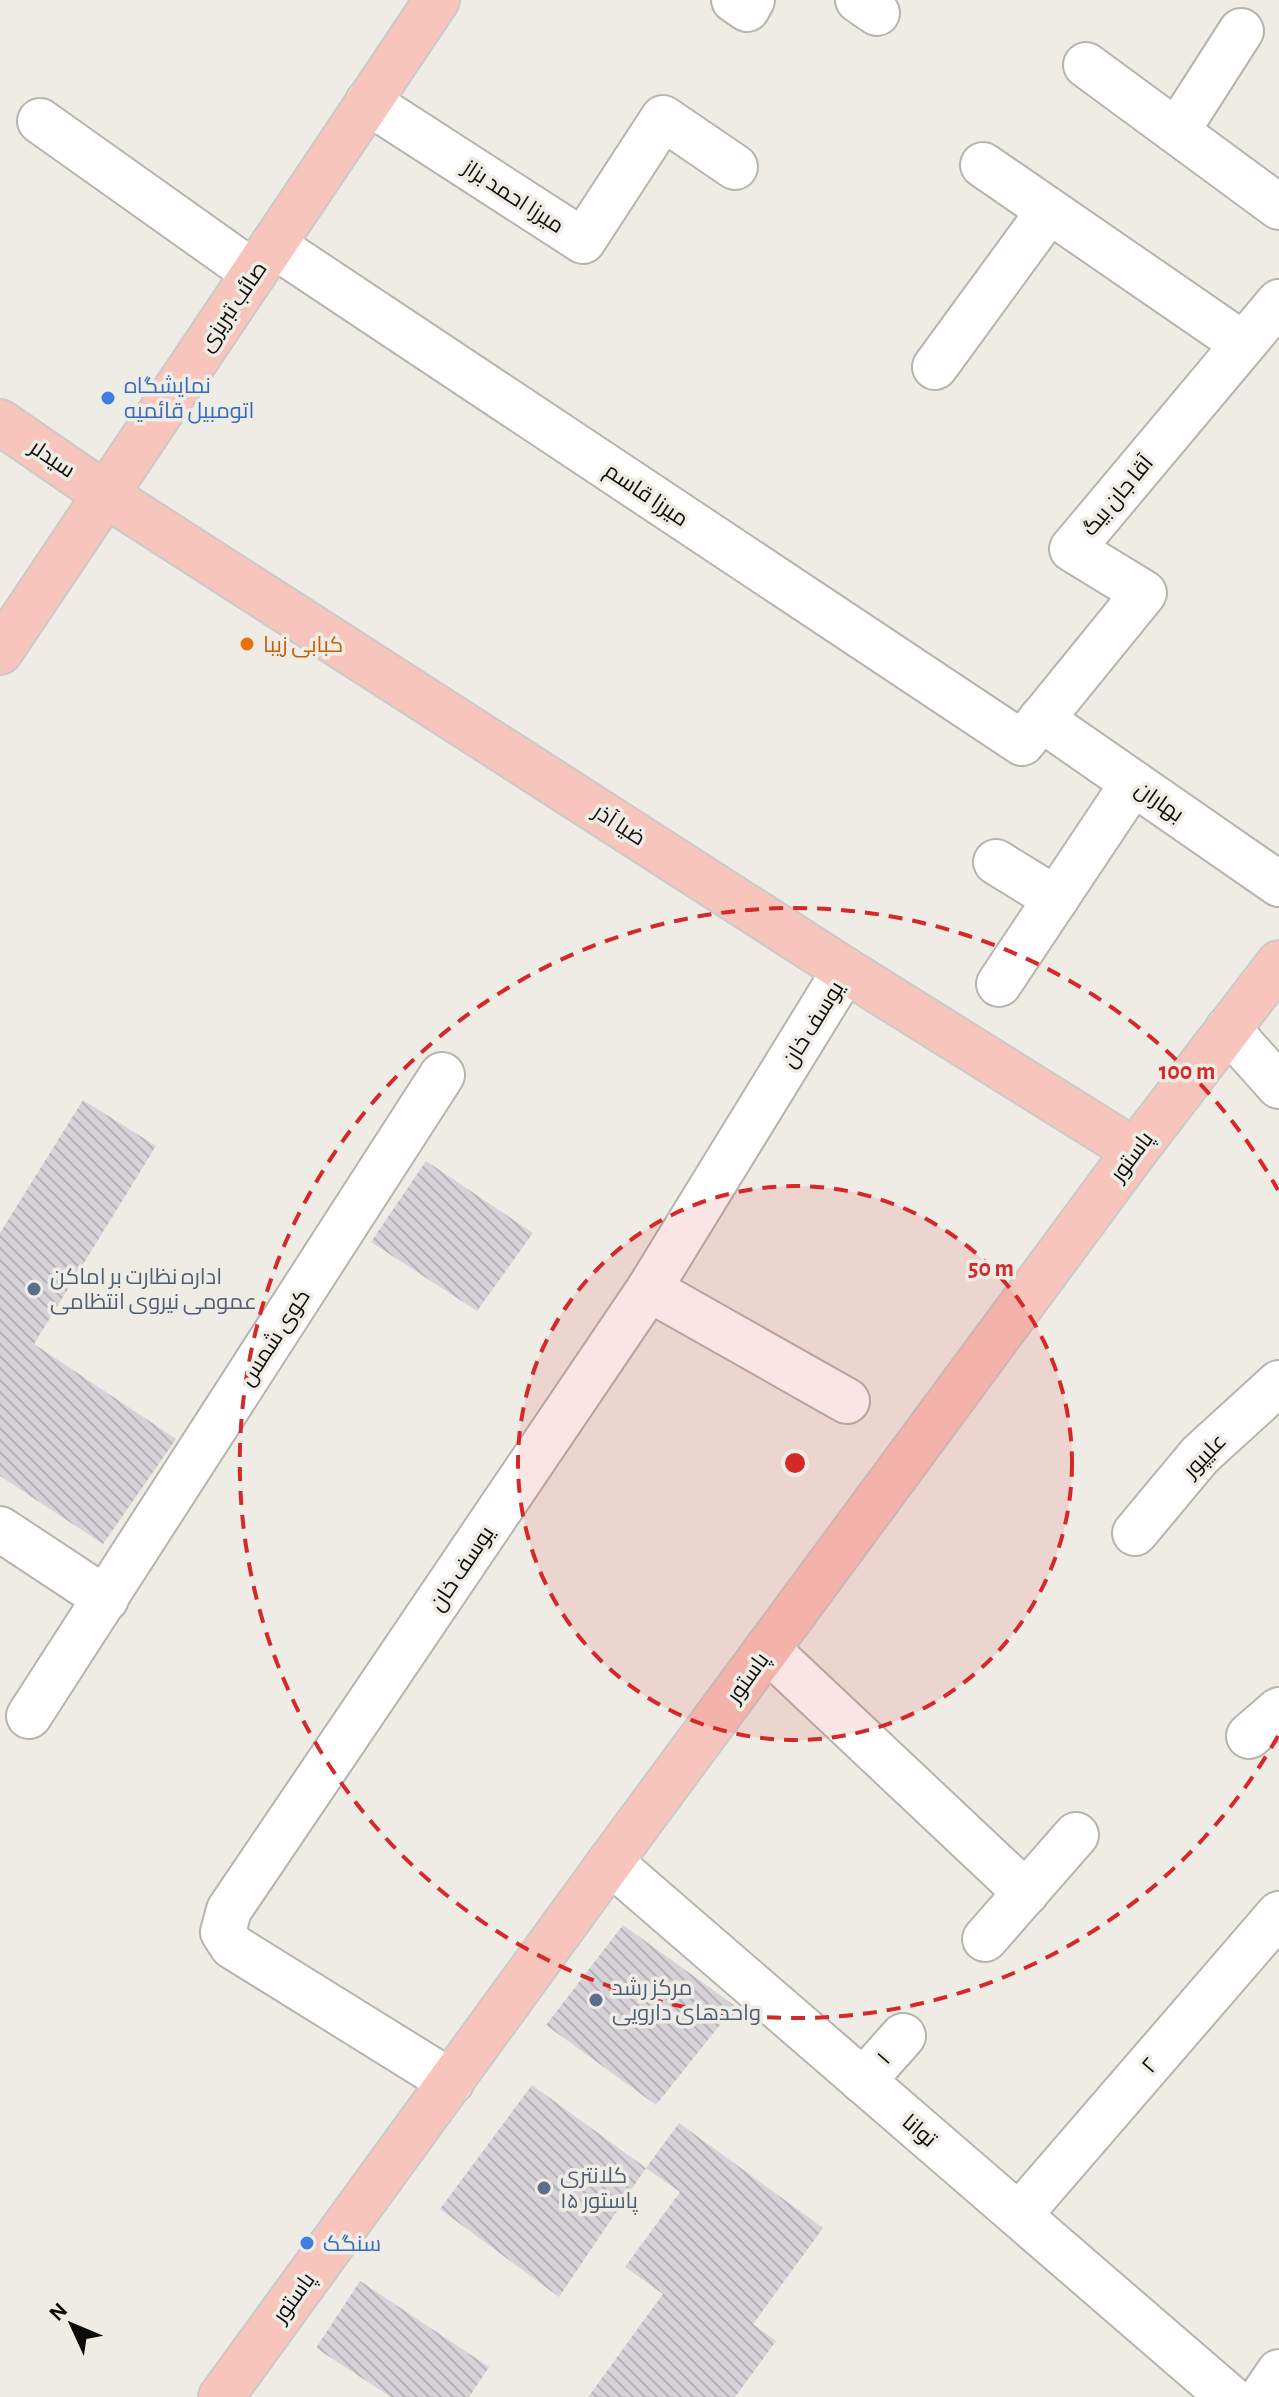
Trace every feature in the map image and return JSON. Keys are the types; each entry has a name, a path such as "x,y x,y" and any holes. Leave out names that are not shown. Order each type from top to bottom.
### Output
{"main road":[{"name":"صائب تبریزی","path":"0,652 437,0"},
{"name":"سیدلر","path":"0,422 106,495"},
{"name":"ضیا آذر","path":"106,495 845,970 1135,1151"},
{"name":"پاستور","path":"221,2397 767,1649 1135,1151 1279,963"}],"street":[{"path":"734,0 747,9 752,0"},
{"path":"1177,131 1241,31"},
{"path":"1086,65 1279,207"},
{"name":"میرزا احمد بزاز","path":"368,102 583,241 663,118 735,167"},
{"name":"میرزا قاسم","path":"40,121 1032,731"},
{"path":"983,165 1243,344"},
{"path":"935,367 1049,211"},
{"name":"آقا جان بیگ","path":"1032,731 1144,593 1072,549 1279,302"},
{"name":"بهاران","path":"1032,731 1133,783 1279,884"},
{"path":"999,984 1133,783"},
{"path":"996,862 1056,899"},
{"name":"یوسف خان","path":"451,2082 232,1946 223,1932 229,1910 649,1289 845,970"},
{"path":"1228,1029 1279,1086"},
{"name":"کوی شمس","path":"29,1716 442,1075"},
{"path":"649,1289 847,1401"},
{"name":"علیپور","path":"1135,1533 1200,1455 1279,1383"},
{"path":"0,1529 106,1599"},
{"path":"767,1649 1026,1893"},
{"path":"985,1939 1076,1835"},
{"name":"توانا","path":"610,1862 1229,2397"},
{"name":"۲","path":"1019,2215 1279,1914"},
{"name":"۱","path":"863,2081 903,2036"},
{"path":"1262,2397 1279,2372"}],"building":[{"name":"اداره نظارت بر اماکن عمومی نیروی انتظامی","path":"83,1100 156,1146 34,1344 176,1439 103,1544 0,1476 0,1233"},
{"path":"426,1161 533,1233 477,1311 371,1242"},
{"path":"623,1925 735,2006 656,2105 546,2025"},
{"name":"کلانتری ۱۵ پاستور","path":"532,2085 646,2168 559,2297 440,2209"},
{"path":"679,2123 823,2228 753,2324 776,2341 735,2397 588,2397 663,2294 625,2267 680,2192 646,2168"},
{"path":"360,2281 489,2367 469,2397 391,2397 316,2348"}],"place":[{"name":"نمایشگاه اتومبیل قائمیه","path":"108,398"},
{"name":"کبابی زیبا","path":"247,644"},
{"name":"اداره نظارت بر اماکن عمومی نیروی انتظامی","path":"34,1289"},
{"name":"مرکز رشد واحدهای دارویی","path":"596,2000"},
{"name":"کلانتری ۱۵ پاستور","path":"544,2188"},
{"name":"سنگک","path":"307,2243"}]}
